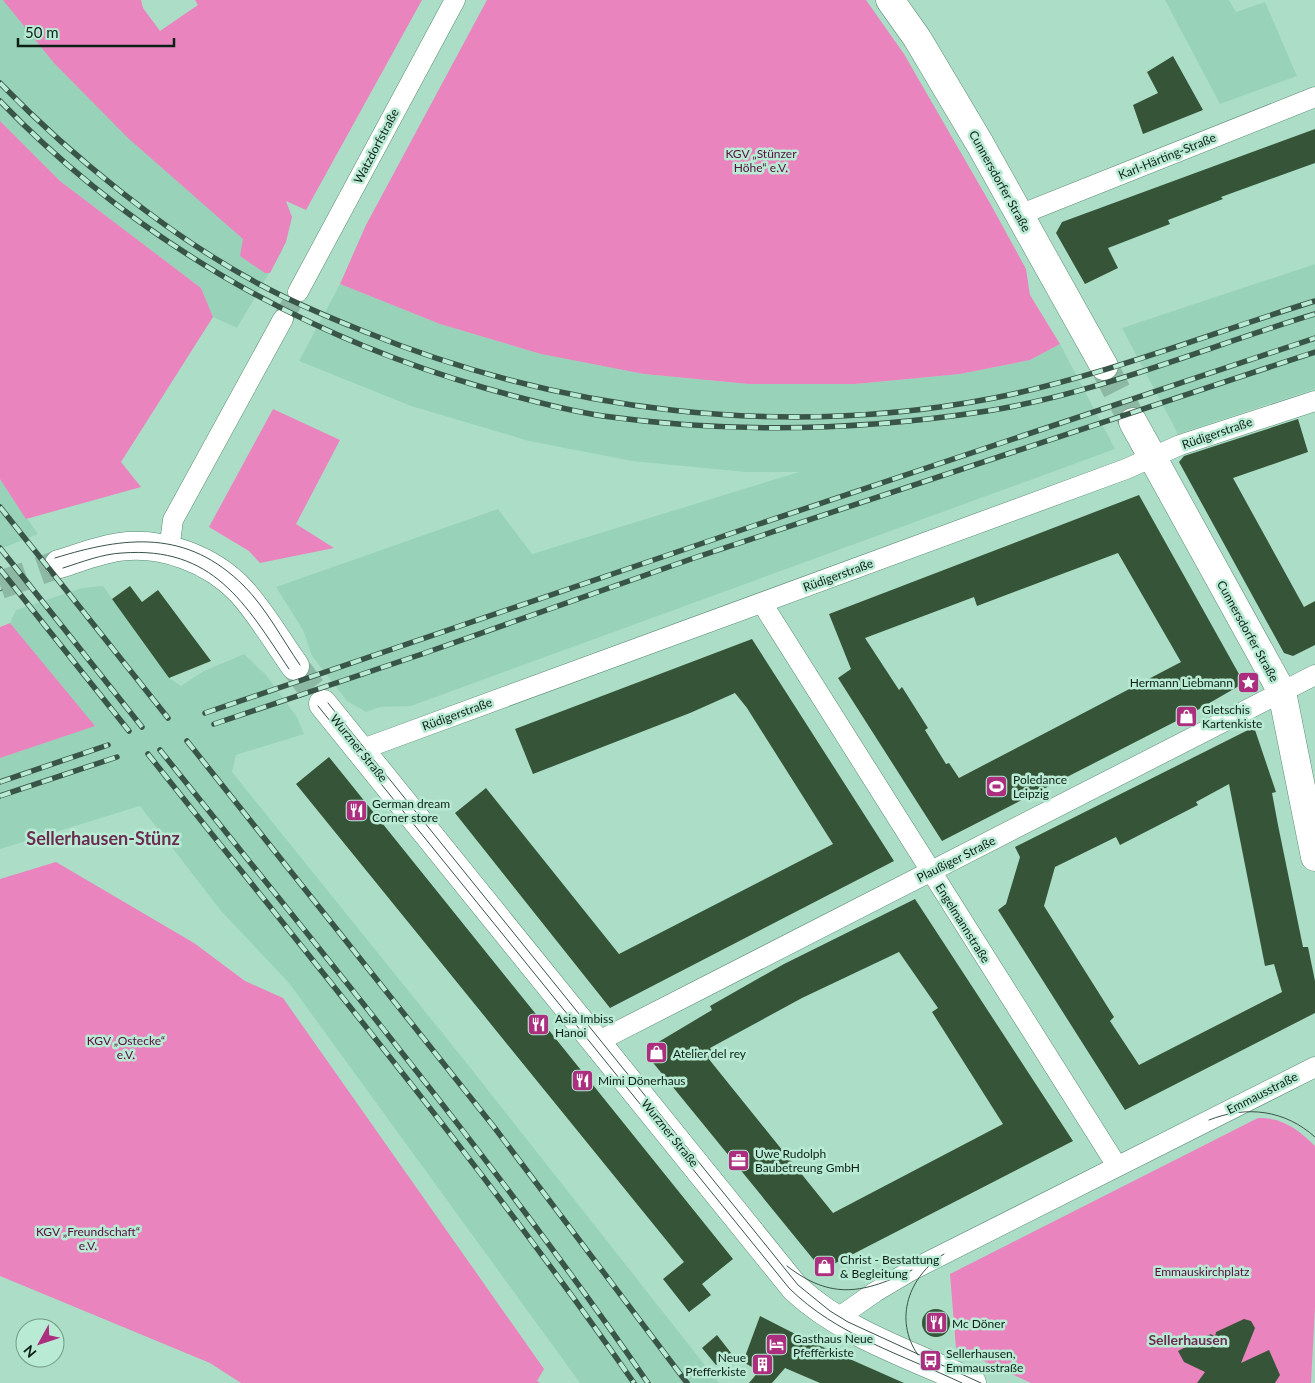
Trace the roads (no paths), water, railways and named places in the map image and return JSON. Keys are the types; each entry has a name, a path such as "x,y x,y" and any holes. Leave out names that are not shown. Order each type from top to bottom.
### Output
{"main road":[{"name":"Cunnersdorfer Straße","path":"890,0 917,38 1104,366"},
{"name":"Cunnersdorfer Straße","path":"1133,422 1151,458 1282,692 1315,857"},
{"path":"59,564 120,547 169,550 203,564 223,575 240,590 294,666"},
{"name":"Wurzner Straße","path":"323,704 787,1280 814,1305 836,1320 972,1383"}],"street":[{"name":"Watzdorfstraße","path":"298,292 455,0"},
{"name":"Karl-Härting-Straße","path":"1019,215 1315,97"},
{"path":"169,550 173,520 283,319"},
{"name":"Rüdigerstraße","path":"360,750 1126,469 1180,445 1315,401"},
{"name":"Engelmannstraße","path":"762,602 1117,1166"},
{"name":"Plaußiger Straße","path":"597,1042 1315,675"},
{"name":"Emmausstraße","path":"836,1320 875,1292 912,1270 1315,1067"}],"tunnel":[{"path":"283,319 298,292"},
{"path":"1104,366 1133,422"},
{"path":"0,585 59,564"},
{"path":"295,666 323,704"}],"tram line":[{"path":"55,558 106,545 131,542 155,542 178,546 200,554 222,568 244,586 267,614 300,665"},
{"path":"63,568 115,554 153,553 180,559 203,569 241,601 289,669"},
{"path":"328,703 798,1285 830,1311 848,1322 981,1383"},
{"path":"318,706 789,1288 828,1319 849,1331 871,1343 962,1383"},
{"path":"1209,1120 1237,1113 1265,1113 1291,1121 1315,1137"},
{"path":"918,1355 907,1327 906,1313 909,1299 914,1286 922,1274 944,1254"},
{"path":"787,1266 819,1285 848,1290 879,1284 912,1270"}],"railway":[{"path":"0,83 58,139 122,193 190,242 259,284 297,303 363,331 438,359 515,381 594,399 673,410 753,416 834,416 914,410 994,398 1076,378 1156,354 1315,301"},
{"path":"0,101 51,151 106,196 163,238 223,276 286,310 351,340 417,366 514,396 603,416 700,426 748,428 843,426 939,418 987,411 1071,393 1315,314"},
{"path":"205,713 756,525 1315,338"},
{"path":"214,724 425,653 694,558 1315,352"},
{"path":"0,507 168,718"},
{"path":"0,548 142,727"},
{"path":"0,569 129,731"},
{"path":"187,741 494,1127 687,1383"},
{"path":"0,782 108,745"},
{"path":"160,750 471,1141 590,1301 648,1383"},
{"path":"148,754 457,1143 518,1222 634,1383"},
{"path":"0,796 117,757"}],"place":[{"name":"Hermann Liebmann","path":"1249,682"},
{"name":"Gletschis Kartenkiste","path":"1186,716"},
{"name":"Poledance Leipzig","path":"997,786"},
{"name":"German dream Corner store","path":"356,810"},
{"name":"Asia Imbiss Hanoi","path":"539,1025"},
{"name":"Atelier del rey","path":"657,1053"},
{"name":"Mimi Dönerhaus","path":"582,1080"},
{"name":"Uwe Rudolph Baubetreung GmbH","path":"739,1160"},
{"name":"Christ - Bestattung & Begleitung","path":"824,1266"},
{"name":"Mc Döner","path":"936,1323"},
{"name":"Gasthaus Neue Pfefferkiste","path":"777,1345"},
{"name":"Sellerhausen, Emmausstraße","path":"930,1360"},
{"name":"Neue Pfefferkiste","path":"762,1364"}],"district":[{"name":"Sellerhausen-Stünz","path":"103,838"},
{"name":"Sellerhausen","path":"1188,1339"}],"park label":[{"name":"KGV „Stünzer Höhe“ e.V.","path":"761,160"},
{"name":"KGV „Ostecke“ e.V.","path":"126,1047"},
{"name":"KGV „Freundschaft“ e.V.","path":"88,1238"},
{"name":"Emmauskirchplatz","path":"1202,1271"}]}
